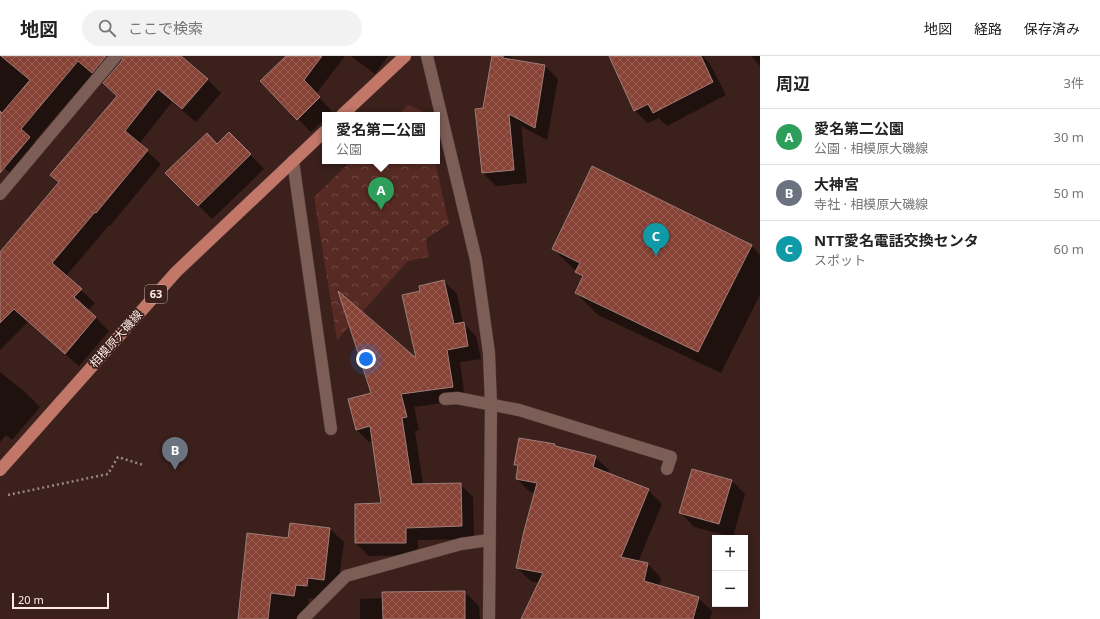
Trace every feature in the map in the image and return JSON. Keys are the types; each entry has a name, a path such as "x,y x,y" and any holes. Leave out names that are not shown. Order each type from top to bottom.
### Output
{"main road":[{"path":"345,112 405,56"},
{"name":"相模原大磯線","path":"0,470 176,272 322,134"}],"street":[{"path":"0,194 116,56"},
{"path":"427,56 476,260 489,353 491,405 489,619"},
{"path":"293,161 330,429"},
{"path":"444,399 457,398 519,410 671,457 667,469"},
{"path":"303,619 346,576 461,544 489,540"}],"path":[{"path":"8,495 108,474 118,457 143,465"}],"green space":[{"path":"408,105 424,112 401,112"},
{"path":"348,164 436,164 449,224 426,239 429,257 408,261 337,340 314,197"}],"building":[{"path":"1,56 106,56 92,73 78,61 21,129 30,137 0,173 0,111 2,113 30,80"},
{"path":"123,56 181,56 208,79 182,109 158,89 125,131 148,150 52,263 82,289 74,297 96,317 65,354 14,309 0,323 0,252 59,182 50,175 117,96 103,83 122,61"},
{"path":"286,56 322,56 304,80 320,97 297,120 260,81"},
{"path":"492,56 503,56 503,58 545,65 535,128 509,114 514,170 482,173 475,109 483,108"},
{"path":"609,56 701,56 713,82 653,113 648,104 634,111"},
{"path":"229,132 251,154 198,206 165,173 207,133 217,144"},
{"path":"592,166 752,245 698,352 575,293 583,276 575,272 580,263 552,249"},
{"path":"444,280 454,324 464,322 468,346 447,350 453,387 401,394 407,417 402,418 412,484 461,483 462,526 406,528 406,543 355,543 355,504 381,503 370,426 356,430 348,399 371,393 338,291 416,358 402,295 420,291 419,286"},
{"path":"519,438 555,444 555,446 596,456 593,467 649,489 621,557 648,563 644,581 699,597 693,619 521,619 543,573 516,568 537,483 516,479 518,465 514,465"},
{"path":"692,469 732,480 719,524 679,513"},
{"path":"290,523 330,528 324,580 308,578 307,586 296,585 294,596 271,593 268,619 238,619 247,533 288,538"},
{"path":"465,591 465,619 383,619 382,592"}],"place":[{"name":"愛名第二公園","path":"381,210"},
{"name":"NTT愛名電話交換センタ","path":"656,256"},
{"name":"大神宮","path":"175,470"}]}
